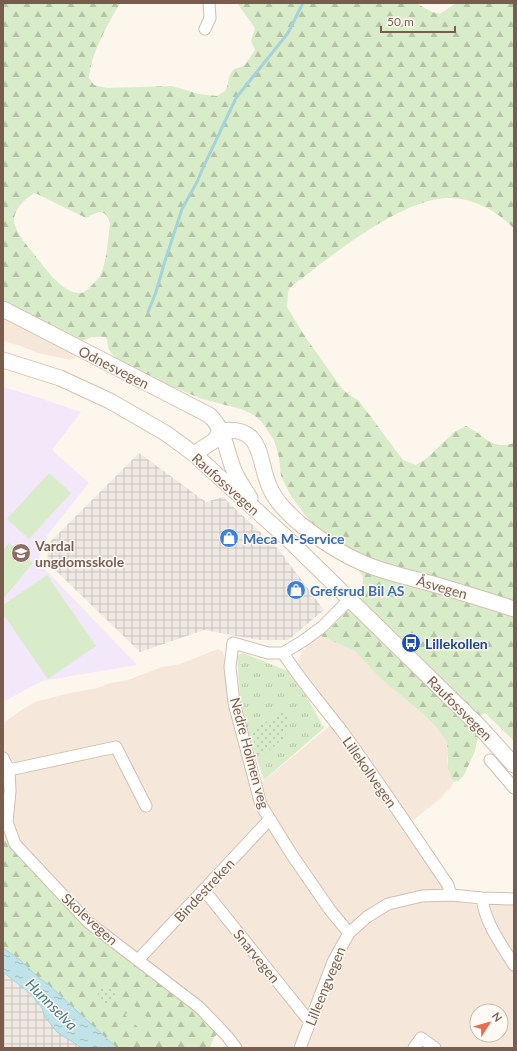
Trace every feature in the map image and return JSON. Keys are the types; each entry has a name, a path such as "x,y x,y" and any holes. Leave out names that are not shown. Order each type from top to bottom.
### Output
{"main road":[{"name":"Odnesvegen","path":"3,309 82,351 206,413 214,420 223,438 237,477 260,514"},
{"name":"Raufossvegen","path":"3,360 60,378 110,401 167,434 194,454 289,540 350,599 480,727 514,765"},
{"name":"Åsvegen","path":"223,438 236,430 246,434 254,440 258,446 270,488 277,500 296,520 324,542 364,564 514,609"},
{"path":"194,454 216,440 223,438 224,450 222,455 207,466"}],"street":[{"path":"205,29 210,18 209,3"},
{"path":"283,653 303,641 322,626 350,599"},
{"name":"Nedre Holmen veg","path":"283,653 268,653 232,643 230,667 234,703 261,805 330,910 349,933"},
{"name":"Lillekollvegen","path":"283,653 400,814 448,885 451,895"},
{"path":"9,770 116,747 146,806"},
{"name":"Skolevegen","path":"3,758 9,770 10,791 7,822 15,844 88,922 199,1007 227,1036 236,1048"},
{"path":"490,760 514,788"},
{"name":"Bindestreken","path":"138,960 270,820"},
{"name":"Snarvegen","path":"204,890 310,1022"},
{"name":"Lilleengvegen","path":"300,1048 333,962 349,933 367,917 388,904 422,896 451,895 482,898 514,898"},
{"path":"482,898 483,909 492,930 514,965"},
{"path":"414,1048 421,1038 435,1048"}],"shaded area":[{"path":"3,312 77,356 70,360 38,353 3,341"},
{"name":"Vardal ungdomsskole","path":"3,387 81,412 52,450 89,483 41,543 39,563 137,665 42,681 3,702"},
{"path":"139,453 206,502 223,497 279,550 324,610 288,640 259,640 204,630 140,652 47,562 49,543"},
{"path":"321,636 355,651 380,678 423,714 436,727 447,742 448,769 453,782 452,786 440,799 407,825 455,899 463,903 486,906 495,903 514,902 514,1048 237,1048 3,839 3,723 23,709 35,702 97,688 110,683 128,680 162,667 180,664 218,649 222,651 224,655 230,710 240,751 255,788 333,723 301,671 298,662 301,654 307,646"},
{"path":"3,972 31,994 42,1008 45,1017 82,1048 3,1048"}],"green space":[{"path":"3,3 120,3 101,39 90,68 89,78 94,85 107,88 172,86 199,94 217,96 225,91 230,74 233,70 245,65 255,50 251,41 255,28 237,3 416,3 432,12 440,14 456,3 514,3 514,229 508,222 484,206 466,200 447,198 429,201 409,208 389,218 368,230 329,257 290,288 287,307 304,335 344,391 359,401 403,460 416,465 427,458 454,432 466,426 493,443 506,445 514,443 514,741 485,713 482,715 478,724 479,733 475,751 464,775 458,781 453,782 448,769 447,742 436,727 423,714 380,678 355,651 321,636 341,618 353,603 362,586 363,578 343,550 317,529 291,496 281,476 279,457 274,440 261,421 254,415 241,409 202,399 151,378 118,361 109,350 106,337 95,337 88,339 73,350 3,312","holes":["35,193 86,218 100,212 108,218 110,223 107,251 102,272 98,279 85,292 75,293 62,286 45,268 20,236 15,226 14,217 21,205"]},
{"path":"49,473 71,493 29,539 7,519"},
{"path":"9,543 33,563 3,599 3,550"},
{"path":"47,575 96,646 48,679 3,614 3,605"},
{"path":"243,653 288,671 308,699 324,728 264,780 241,713 237,656"},
{"path":"285,710 289,718 285,737 259,759 251,731"},
{"path":"3,839 11,844 102,930 222,1030 214,1037 210,1048 117,1048 50,986 19,959 3,948"},
{"path":"109,988 116,995 107,1007 95,998 101,989"},
{"path":"134,1005 152,1022 143,1032 125,1015"}],"water":[{"name":"Hunnselva","path":"3,948 19,959 50,986 117,1048 82,1048 57,1032 45,1017 42,1008 31,994 3,972"}],"waterway":[{"path":"148,312 156,292 182,209 197,182 236,98 288,33 303,3"}],"place":[{"name":"Meca M-Service","path":"229,538"},
{"name":"Vardal ungdomsskole","path":"21,553"},
{"name":"Grefsrud Bil AS","path":"296,590"},
{"name":"Lillekollen","path":"411,643"}]}
